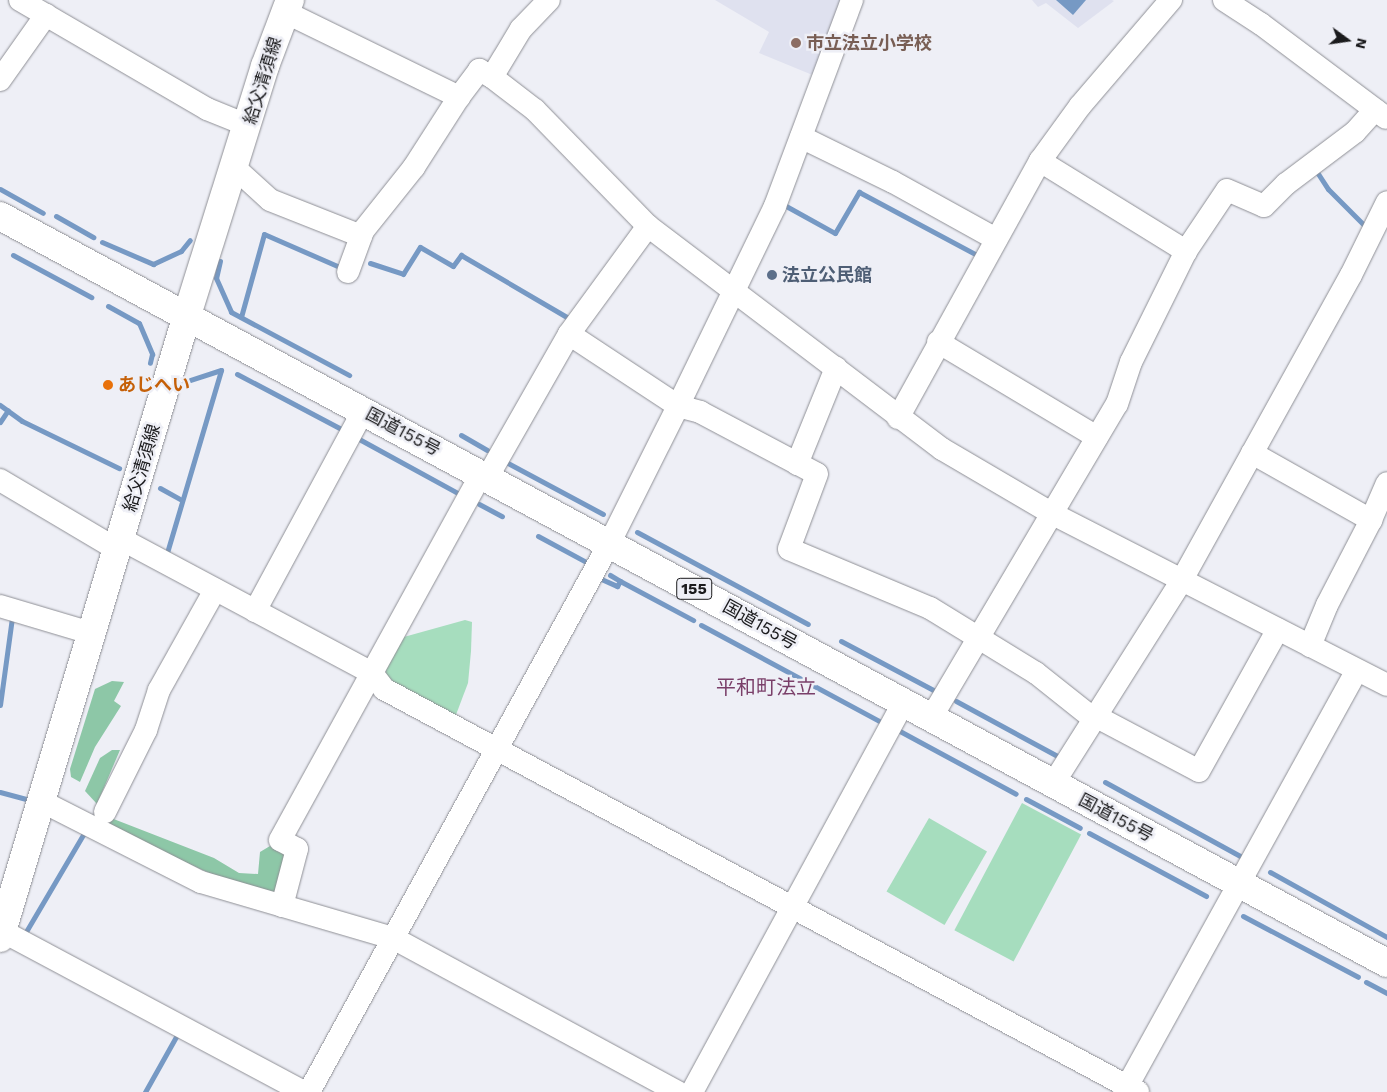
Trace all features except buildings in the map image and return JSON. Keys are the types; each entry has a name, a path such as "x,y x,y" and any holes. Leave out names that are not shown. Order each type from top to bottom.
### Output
{"main road":[{"name":"給父清須線","path":"1,936 41,801 94,634 186,315 287,6"},
{"name":"国道155号","path":"0,216 1387,963"}],"street":[{"path":"20,0 207,109 249,126"},
{"path":"309,1092 609,544 678,406 775,206 852,0"},
{"path":"898,418 938,342 1040,161 1080,106 1171,0"},
{"path":"931,718 1117,404 1131,362 1186,251 1227,190 1264,206 1286,184 1381,114 1261,24 1224,0"},
{"path":"492,77 521,29 546,1"},
{"path":"287,6 459,97"},
{"path":"0,80 46,15"},
{"path":"348,272 361,236 392,190 414,167 459,97 479,70 492,77 535,110 648,226 836,368 898,418 991,479 1051,513 1183,578 1387,686"},
{"path":"801,137 893,182 996,239"},
{"path":"1040,161 1186,251"},
{"path":"235,168 270,200 361,236"},
{"path":"1052,784 1096,718 1183,578 1351,275 1387,202"},
{"path":"282,906 296,849 280,840 484,476 569,334 648,226"},
{"path":"569,334 678,406 700,412 816,474 789,549 930,608 1036,673 1096,718 1199,771 1278,629"},
{"path":"938,342 1097,437"},
{"path":"797,464 836,368"},
{"path":"255,611 363,411"},
{"path":"1252,454 1371,520"},
{"path":"0,480 120,545 215,590 372,673 384,689 793,907 1130,1090 1238,884 1356,671"},
{"path":"1310,646 1327,605 1371,520 1387,483"},
{"path":"104,812 146,730 159,690 215,590"},
{"path":"0,606 94,634"},
{"path":"692,1092 903,703"},
{"path":"41,801 201,882 393,938 678,1092"},
{"path":"1,936 303,1092"}],"shaded area":[{"name":"市立法立小学校","path":"715,0 843,0 815,76 759,53 769,32"},
{"path":"1032,0 1114,1 1078,28 1046,3 1038,7"}],"green space":[{"path":"465,620 472,622 468,683 454,720 383,682 393,640"},
{"path":"112,681 124,682 114,701 121,706 95,747 80,782 71,777 70,769 95,689"},
{"path":"112,750 120,750 97,804 85,791 100,758"},
{"path":"1022,803 1081,834 1014,962 954,930"},
{"path":"111,818 214,858 239,873 258,874 260,852 275,843 292,851 281,897 247,889 200,869 109,826"},
{"path":"929,818 987,852 945,925 886,892"}],"water":[{"path":"1056,0 1086,0 1073,15"}],"waterway":[{"path":"1315,169 1328,189 1366,227"},
{"path":"0,189 43,213"},
{"path":"786,206 835,233 859,192 977,255"},
{"path":"56,216 93,237"},
{"path":"241,317 264,234 342,268"},
{"path":"102,242 153,264 181,251 190,240"},
{"path":"370,263 403,274 420,247 453,266 461,255 570,319"},
{"path":"13,255 91,297"},
{"path":"220,261 216,278 231,312 349,375"},
{"path":"108,306 139,323 152,354 150,363"},
{"path":"166,556 221,370 191,380"},
{"path":"237,374 343,430"},
{"path":"0,405 22,421 119,468"},
{"path":"0,422 8,410"},
{"path":"461,435 487,450"},
{"path":"359,439 463,496"},
{"path":"506,462 603,514"},
{"path":"160,488 182,500"},
{"path":"479,504 502,516"},
{"path":"637,532 808,624"},
{"path":"538,536 586,562"},
{"path":"610,575 620,581"},
{"path":"599,578 617,586 620,581 693,620"},
{"path":"0,705 12,617"},
{"path":"701,625 885,724"},
{"path":"841,641 933,690"},
{"path":"956,701 1061,758"},
{"path":"896,729 1016,794"},
{"path":"1105,782 1240,856"},
{"path":"0,792 26,799"},
{"path":"1026,799 1080,828"},
{"path":"24,935 84,833"},
{"path":"1089,833 1206,896"},
{"path":"1270,872 1387,937"},
{"path":"1243,916 1358,977"},
{"path":"1366,982 1387,993"},
{"path":"145,1092 177,1035"}],"place":[{"name":"市立法立小学校","path":"796,43"},
{"name":"法立公民館","path":"772,275"},
{"name":"あじへい","path":"108,385"}],"district":[{"name":"平和町法立","path":"766,687"}]}
